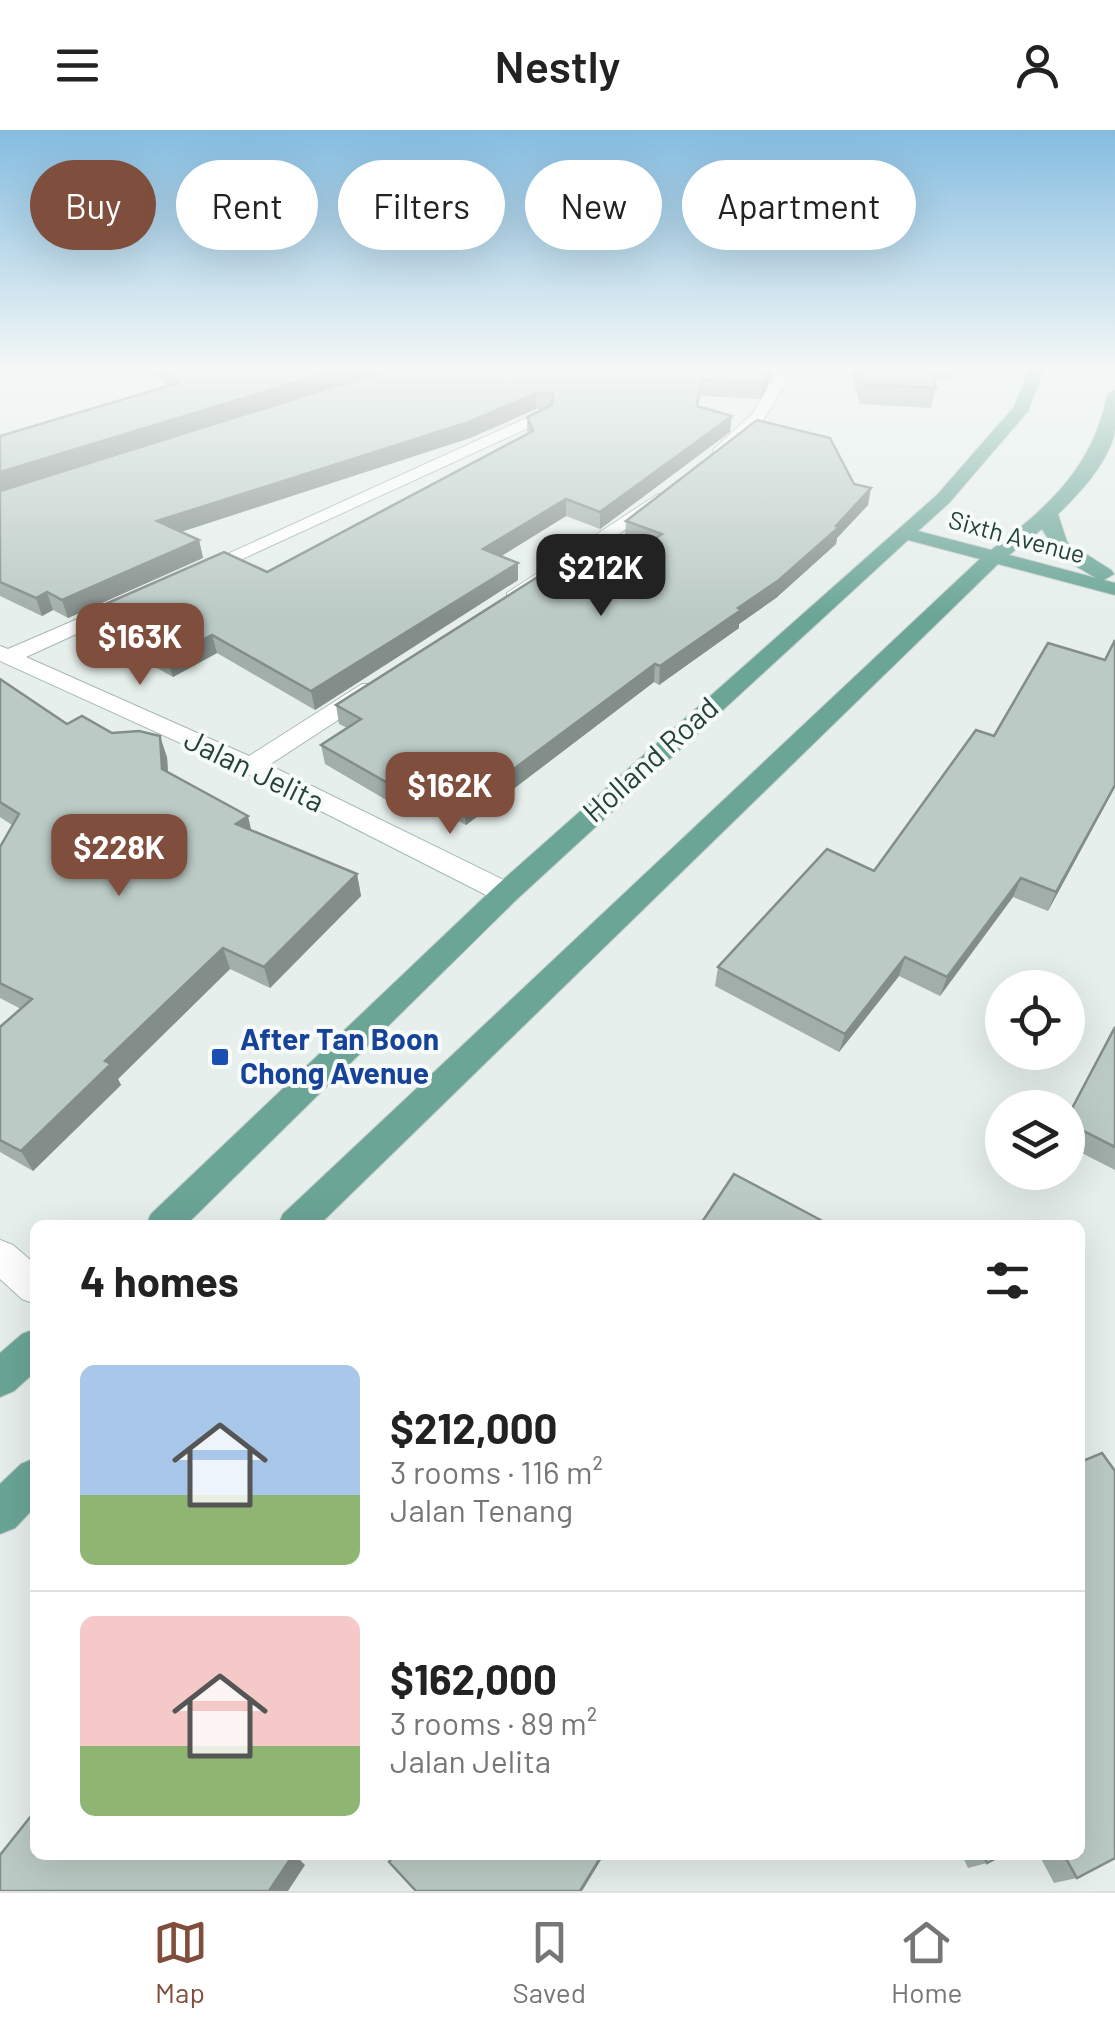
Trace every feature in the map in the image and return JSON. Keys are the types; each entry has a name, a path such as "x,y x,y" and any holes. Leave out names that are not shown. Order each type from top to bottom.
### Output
{"main road":[{"name":"Holland Road","path":"169,1220 506,893 906,534 988,451"},
{"path":"300,1220 994,557 1050,516 1072,491 1096,451"},
{"path":"1050,516 1050,532 1058,546 1073,559 1115,580"},
{"name":"Sixth Avenue","path":"906,534 1115,590"},
{"path":"0,1378 30,1351"},
{"path":"0,1513 30,1483"}],"street":[{"path":"187,576 464,451"},
{"path":"708,462 722,451"},
{"path":"501,605 618,530 678,484"},
{"path":"4,655 151,593"},
{"name":"Jalan Jelita","path":"4,655 250,766 506,893"},
{"path":"250,766 384,680"},
{"path":"0,1256 30,1283"}],"building":[{"path":"0,451 69,451 0,472"},
{"path":"127,451 377,451 157,521 199,540 62,600 47,592 36,598 0,582 0,491"},
{"path":"495,451 684,451 600,512 566,499 483,549 518,563 311,691 212,635 167,659 85,613 224,552 267,572"},
{"path":"717,451 837,451 854,484 871,488 836,526 839,527 779,580 738,608 741,610 660,666 655,664 464,806 399,772 386,782 321,745 361,719 336,705 544,573 577,586 662,534 626,521"},
{"path":"1115,640 1115,785 1056,892 1021,878 947,977 905,957 845,1034 718,967 827,849 874,871 976,730 994,736 1048,643 1105,660"},
{"path":"0,679 67,724 82,716 112,733 139,731 160,736 162,769 248,816 236,824 357,874 264,967 223,948 105,1061 111,1064 21,1151 0,1140 0,1027 32,999 0,983 0,847 19,814 0,802"},
{"path":"1115,1027 1115,1147 1085,1132 1085,1090 1082,1090"},
{"path":"734,1174 821,1220 703,1220"},
{"path":"1102,1453 1115,1471 1115,1858 1077,1878 1067,1860 1085,1860 1085,1460"},
{"path":"30,1817 30,1860 290,1860 269,1891 0,1891 0,1855"},
{"path":"599,1860 580,1891 416,1891 389,1862"}],"place":[{"name":"After Tan Boon Chong Avenue","path":"220,1057"}]}
